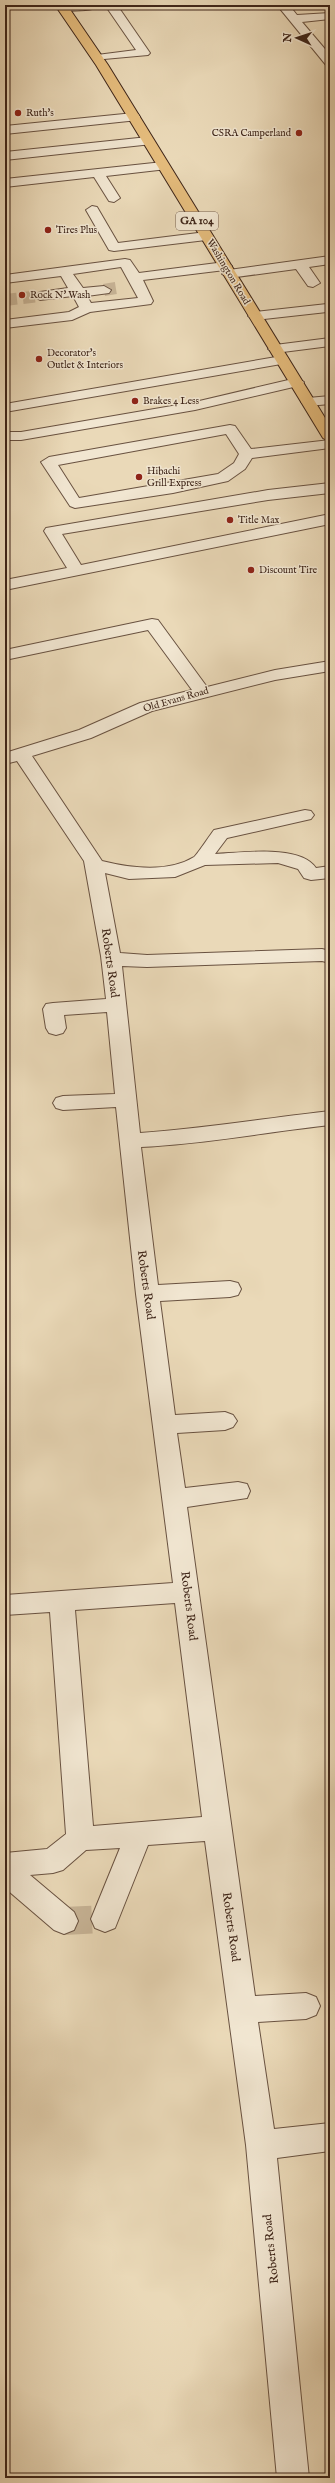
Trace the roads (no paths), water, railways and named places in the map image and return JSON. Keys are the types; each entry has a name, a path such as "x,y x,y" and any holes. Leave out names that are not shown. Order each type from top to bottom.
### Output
{"main road":[{"name":"Washington Road","path":"62,7 97,58 134,117 330,438"}],"street":[{"path":"62,7 98,5"},
{"path":"97,58 144,53 111,5"},
{"path":"283,5 309,37 324,49 330,63"},
{"path":"295,19 330,16"},
{"path":"309,37 323,36"},
{"path":"111,104 125,103"},
{"path":"5,130 66,119 134,117"},
{"path":"5,156 148,141"},
{"path":"5,183 163,166"},
{"path":"98,173 114,198"},
{"path":"92,210 114,247"},
{"path":"86,255 101,253 114,247 206,236"},
{"path":"5,279 73,284 330,260"},
{"path":"5,324 72,316 87,308 146,300 125,263 40,296"},
{"path":"300,264 313,283"},
{"path":"124,288 135,279"},
{"path":"73,284 87,308"},
{"path":"255,316 328,306 330,322"},
{"path":"5,408 279,354 330,342"},
{"path":"5,436 21,436 187,407 297,382"},
{"path":"308,402 330,400"},
{"path":"230,429 247,454 240,466 223,478 173,488 75,503 49,462 230,429"},
{"path":"247,454 330,444"},
{"path":"76,570 52,531 268,495 330,488"},
{"path":"5,585 330,519"},
{"path":"5,655 152,624 202,692"},
{"name":"Old Evans Road","path":"14,757 85,734 146,707 202,692 330,666"},
{"name":"Roberts Road","path":"14,757 93,864 111,959 147,1294 217,1828 244,2010 261,2145 293,2478"},
{"path":"202,860 210,846 221,834 305,815"},
{"path":"93,864 129,873 175,871 202,860 279,857 305,865 312,874 330,872"},
{"path":"111,959 147,961 322,955 330,957"},
{"path":"56,1028 54,1009 116,1006"},
{"path":"63,1103 126,1100"},
{"path":"130,1141 179,1138 241,1128 330,1118"},
{"path":"147,1294 230,1289"},
{"path":"165,1425 226,1421"},
{"path":"175,1499 238,1491"},
{"path":"5,1605 187,1592"},
{"path":"62,1601 80,1838"},
{"path":"5,1865 53,1861 80,1838 217,1828"},
{"path":"105,1920 139,1834"},
{"path":"5,1871 64,1921"},
{"path":"244,2010 306,2006"},
{"path":"261,2145 330,2138"}],"tunnel":[{"path":"104,290 116,288"},
{"path":"5,300 40,296"},
{"path":"64,1921 105,1919"}],"place":[{"name":"Ruth's","path":"18,113"},
{"name":"CSRA Camperland","path":"299,133"},
{"name":"Tires Plus","path":"48,230"},
{"name":"Rock N' Wash","path":"22,295"},
{"name":"Decorator's Outlet & Interiors","path":"39,359"},
{"name":"Brakes 4 Less","path":"135,401"},
{"name":"Hibachi Grill Express","path":"139,477"},
{"name":"Title Max","path":"230,520"},
{"name":"Discount Tire","path":"251,570"}]}
